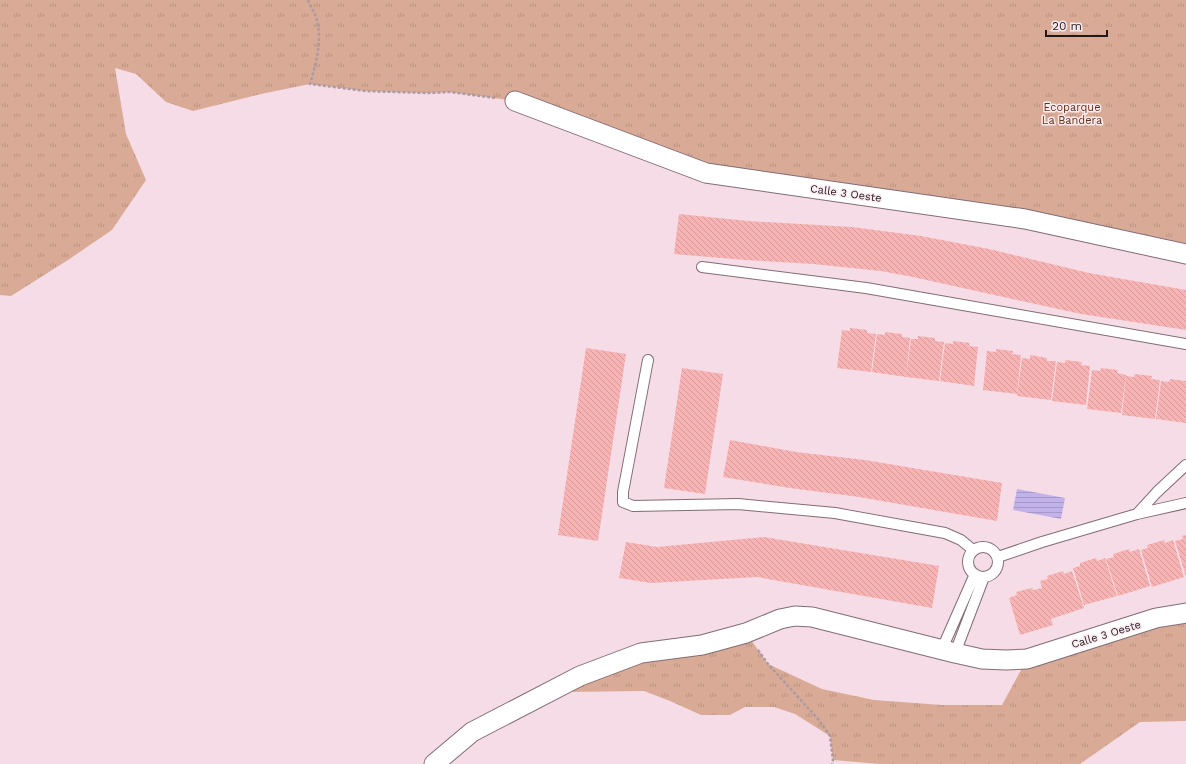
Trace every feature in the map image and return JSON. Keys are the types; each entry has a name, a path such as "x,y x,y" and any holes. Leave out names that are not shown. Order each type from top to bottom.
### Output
{"street":[{"name":"Calle 3 Oeste","path":"515,102 706,173 1025,219 1186,254"},
{"name":"Calle 3 Oeste","path":"434,764 472,732 580,676 641,653 702,645 746,633 780,619 795,616 812,617 982,659 1006,660 1027,659 1156,618 1186,612"}],"lane":[{"path":"702,267 866,288 1186,344"},
{"path":"648,360 623,492 623,502 633,506 738,504 835,513 945,533 961,540 973,550"},
{"path":"1137,514 1157,492 1186,465"},
{"path":"998,557 1042,542 1137,514 1186,503"},
{"path":"980,547 988,547 994,550 998,557 999,564 996,571 991,575 979,576 970,569 968,562 969,556 973,550 980,547"},
{"path":"948,651 979,576"}],"path":[{"path":"308,0 316,17 319,37 316,64 310,84 366,91 427,93 450,92 515,102"},
{"path":"768,664 818,719 830,736 833,760 832,764"}],"green space":[{"name":"Ecoparque La Bandera","path":"0,0 1186,0 1186,254 706,173 515,101 450,92 427,93 366,91 310,84 261,94 193,111 166,102 136,74 115,68 126,134 146,180 112,230 11,296 0,295"},
{"path":"1186,613 1186,721 1140,722 1080,764 879,764 833,760 830,736 795,714 774,707 745,707 730,715 701,715 644,691 564,692 580,676 746,633 768,664 822,689 874,700 942,705 1002,705 1027,659"}],"shaded area":[{"path":"1017,489 1065,498 1061,519 1013,510"}],"building":[{"path":"679,214 748,221 852,227 921,236 989,249 1089,273 1186,290 1186,330 1081,314 881,271 813,264 674,254"},
{"path":"850,328 867,330 867,333 876,334 871,372 837,368 842,330 850,331"},
{"path":"885,332 902,334 902,337 910,338 906,377 872,372 877,334 885,335"},
{"path":"918,336 935,338 935,341 944,342 939,381 906,377 911,339 918,339"},
{"path":"953,341 970,343 969,346 978,347 974,386 940,381 945,343 953,344"},
{"path":"586,348 626,354 598,541 558,535"},
{"path":"996,349 1013,351 1012,354 1021,355 1017,394 983,390 987,351 996,352"},
{"path":"1030,355 1047,358 1047,361 1056,361 1051,400 1017,396 1022,358 1030,359"},
{"path":"1065,360 1082,362 1081,365 1090,366 1086,405 1052,401 1057,362 1065,363"},
{"path":"682,368 723,374 705,494 664,488"},
{"path":"1101,368 1118,370 1117,373 1126,375 1121,413 1087,409 1092,370 1100,371"},
{"path":"1135,374 1152,376 1151,379 1160,380 1155,419 1122,415 1126,376 1134,377"},
{"path":"1170,379 1186,381 1186,423 1156,419 1161,381 1169,382"},
{"path":"730,440 796,452 865,460 1002,483 997,521 859,497 723,477"},
{"path":"1186,535 1186,577 1175,541 1183,539 1182,536"},
{"path":"764,537 939,566 932,608 757,577 651,583 619,578 626,542 657,547"},
{"path":"1164,540 1165,543 1173,540 1184,577 1152,587 1141,550 1148,548 1147,545"},
{"path":"1129,549 1130,552 1139,549 1150,586 1118,596 1106,559 1114,557 1113,554"},
{"path":"1096,558 1097,561 1105,558 1117,596 1084,605 1073,568 1080,566 1080,563"},
{"path":"1063,571 1064,574 1072,571 1084,608 1051,619 1053,625 1020,635 1009,598 1017,595 1016,592 1032,588 1033,590 1042,588 1040,581 1048,579 1047,576"}]}
